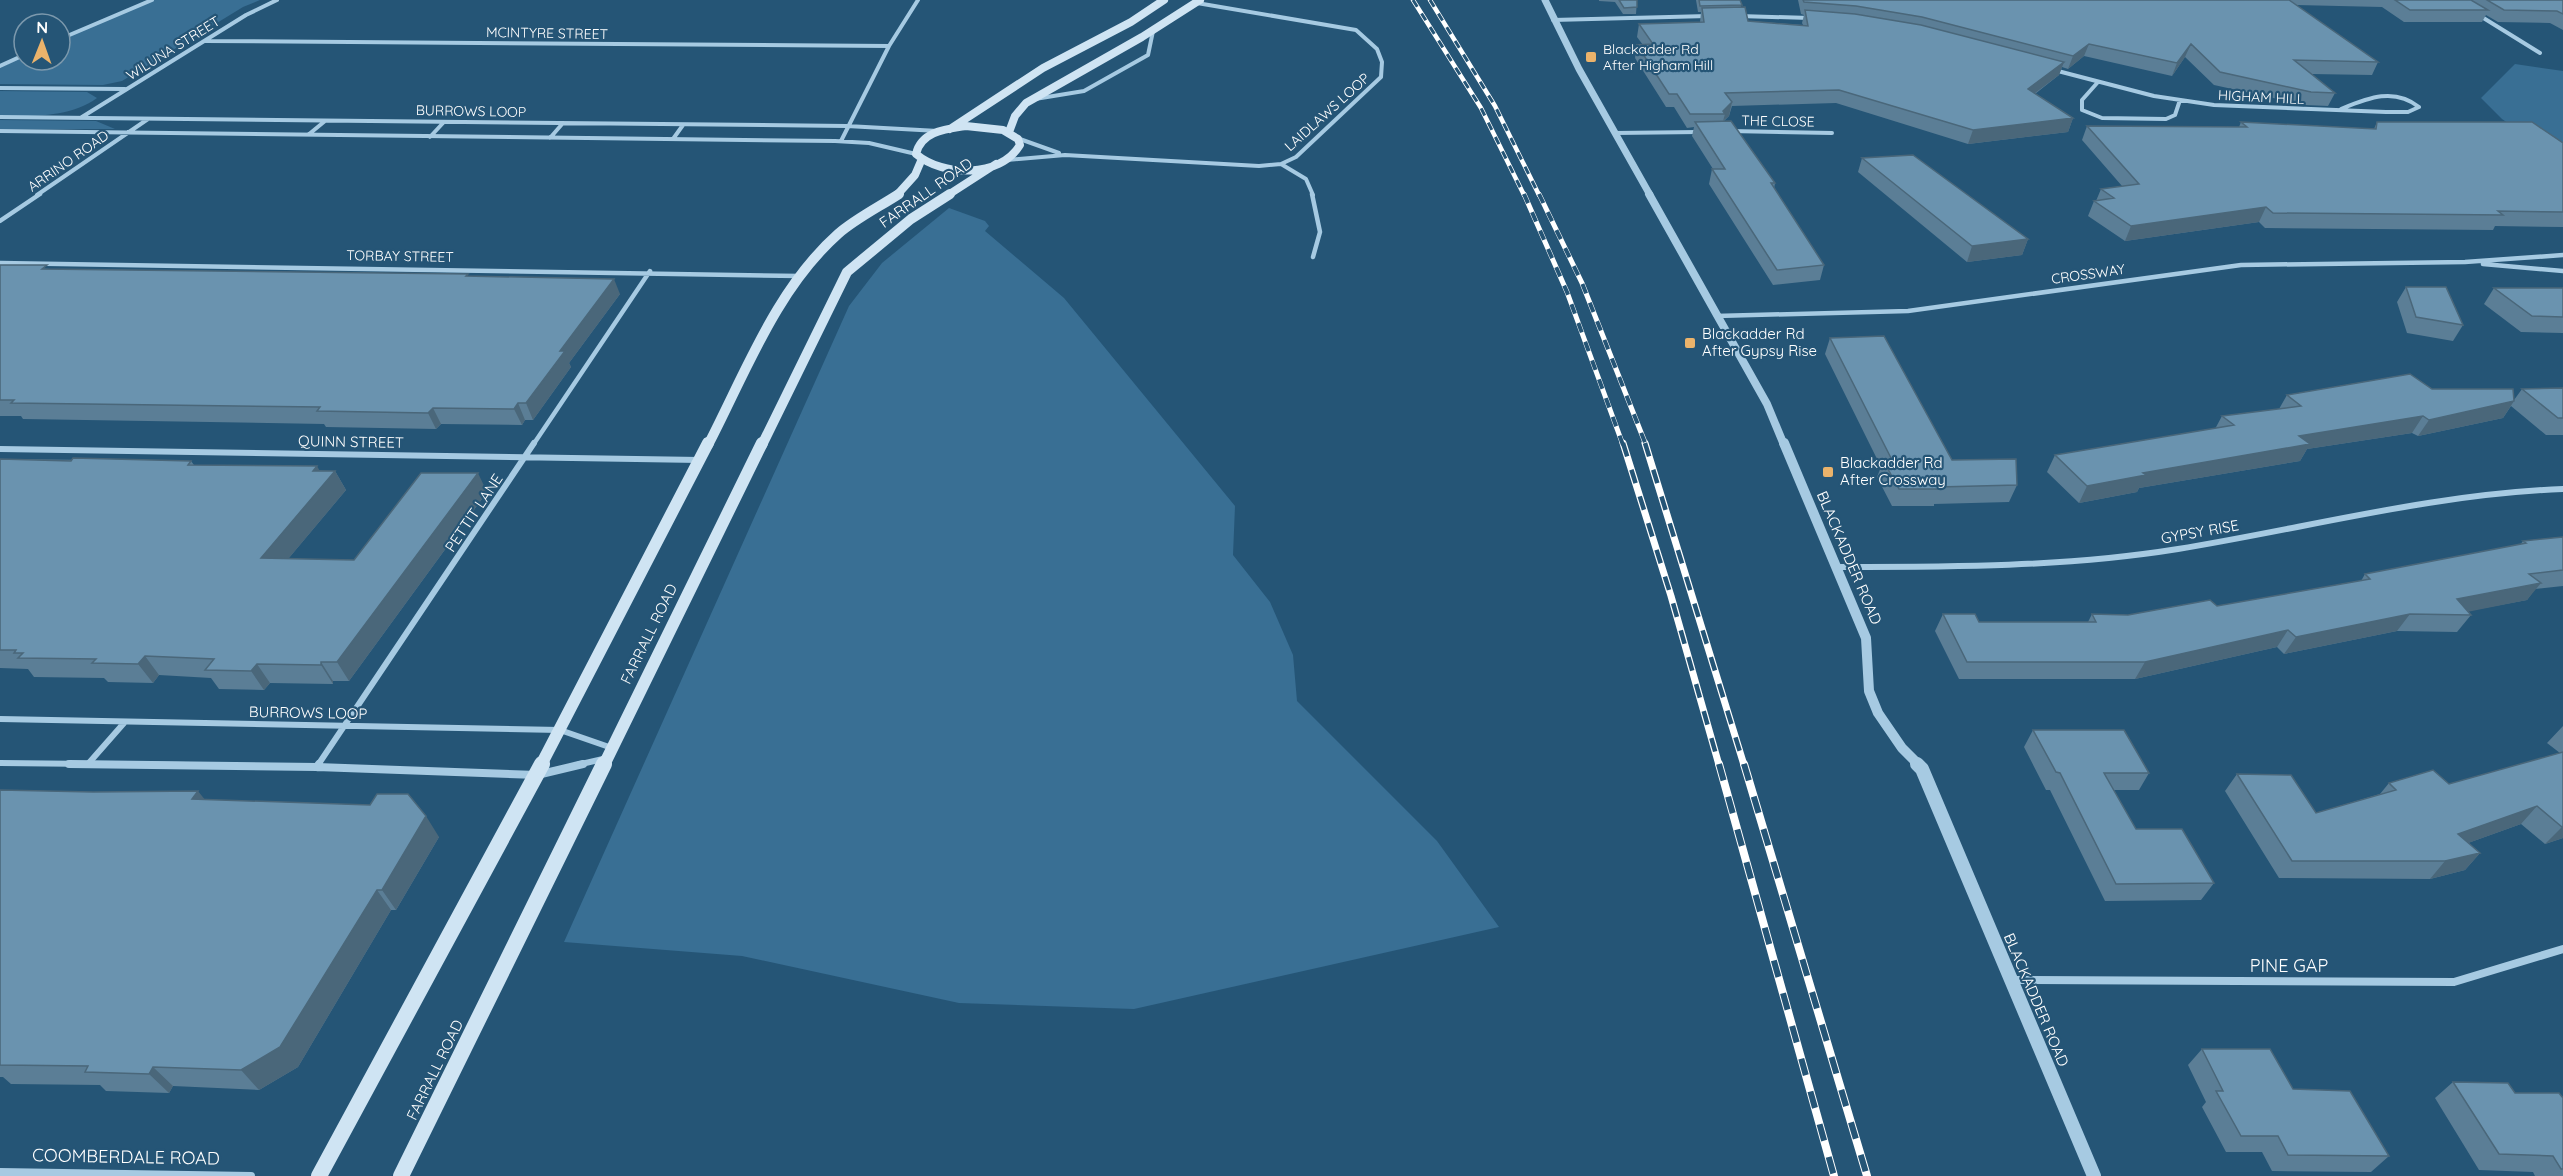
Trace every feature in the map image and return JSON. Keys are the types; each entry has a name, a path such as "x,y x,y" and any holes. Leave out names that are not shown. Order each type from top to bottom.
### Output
{"main road":[{"path":"946,130 1043,68 1131,21 1164,0"},
{"path":"918,158 947,170 964,170 1000,163 1016,152 1019,145 1013,135 1015,116 1031,100 1153,31 1198,1"},
{"path":"946,130 984,126 1013,135"},
{"name":"FARRALL ROAD","path":"319,1176 537,775 776,313 800,276 838,234 900,193 915,175 918,158 916,147 923,140 946,130"},
{"name":"FARRALL ROAD","path":"401,1176 847,272 911,219 1000,163"}],"street":[{"path":"72,34 152,0"},
{"name":"WILUNA STREET","path":"82,118 246,15 277,0"},
{"path":"841,141 889,46 918,0"},
{"name":"BLACKADDER ROAD","path":"1545,0 1553,20 1615,133 1767,404 1839,567 1866,638 1869,691 1878,712 1902,748 1922,769 2094,1176"},
{"name":"LAIDLAWS LOOP","path":"1000,163 1024,157 1065,155 1259,166 1281,164 1296,157 1382,77 1384,69 1376,44 1356,30 1198,1"},
{"path":"2472,12 2540,53"},
{"path":"1553,20 1717,16"},
{"path":"1728,16 1819,18"},
{"path":"1031,100 1084,92 1148,55 1153,31"},
{"name":"MCINTYRE STREET","path":"205,41 889,46"},
{"name":"HIGHAM HILL","path":"2053,70 2180,100 2246,108 2397,112 2417,110 2419,107 2408,100 2386,95 2367,98 2341,109"},
{"path":"2098,82 2082,100 2082,110 2102,118 2166,118 2175,115 2180,100"},
{"path":"0,87 126,89"},
{"name":"BURROWS LOOP","path":"0,117 847,126 946,130"},
{"name":"ARRINO ROAD","path":"0,221 148,119"},
{"path":"308,135 325,121"},
{"path":"430,137 443,123"},
{"path":"550,138 563,123"},
{"path":"674,139 683,124"},
{"name":"THE CLOSE","path":"1722,131 1780,130 1832,133"},
{"name":"BURROWS LOOP","path":"0,131 841,141 892,147 918,158"},
{"path":"1615,133 1711,131"},
{"name":"LAIDLAWS LOOP","path":"1013,135 1065,155"},
{"path":"1281,164 1306,179 1311,187 1320,232 1313,257"},
{"name":"CROSSWAY","path":"1716,316 1908,311 2241,266 2465,262 2563,255"},
{"name":"TORBAY STREET","path":"0,262 650,271 800,276"},
{"name":"CROSSWAY","path":"2465,262 2563,271"},
{"name":"PETTIT LANE","path":"317,767 650,271"},
{"name":"QUINN STREET","path":"0,449 701,460"},
{"name":"GYPSY RISE","path":"1839,567 2010,566 2110,559 2179,549 2428,502 2563,489"},
{"name":"BURROWS LOOP","path":"0,719 560,730 609,753"},
{"path":"88,764 124,723"},
{"path":"0,763 317,767 537,775 609,753"},
{"name":"PINE GAP","path":"2011,981 2454,982 2563,950"},
{"name":"COOMBERDALE ROAD","path":"0,1172 251,1176"}],"shaded area":[{"path":"154,0 260,0 243,7 122,81 103,85 0,84 0,68 12,62 12,72 72,72 72,35"},
{"path":"2515,64 2563,71 2563,161 2502,119 2481,98"},
{"path":"0,91 87,92 97,98 86,105 63,112 38,116 0,116"},
{"path":"0,120 96,121 115,129 0,129"},
{"path":"949,208 985,221 989,226 985,231 1064,298 1235,506 1233,555 1270,602 1293,655 1297,701 1437,841 1499,927 1134,1009 959,1003 742,956 564,942 849,306 882,263"}],"building":[{"path":"1619,0 1637,0 1637,7 1624,8"},
{"path":"1699,0 1740,0 1742,5 1700,6"},
{"path":"1803,0 2289,0 2378,62 2294,60 2335,93 2311,92 2220,72 2191,44 2177,63 2089,44 2073,56 1922,17 1856,6 1804,2"},
{"path":"2395,0 2471,0 2488,10 2410,10"},
{"path":"2487,0 2563,0 2563,14 2557,11 2504,10"},
{"path":"1745,7 1748,21 1808,26 1805,10 1855,14 1921,25 2064,62 2028,89 2073,118 1973,130 1839,90 1725,93 1732,102 1723,111 1725,114 1690,114 1677,94 1669,94 1637,45 1653,44 1639,24 1704,22 1702,8"},
{"path":"1731,121 1775,183 1771,183 1824,265 1777,270 1712,169 1725,169 1695,122"},
{"path":"2241,122 2376,129 2377,122 2532,122 2563,143 2563,212 2498,211 2503,215 2273,213 2266,207 2131,226 2094,201 2114,198 2101,189 2139,184 2087,126 2247,127"},
{"path":"1913,155 2028,239 1972,246 1862,158"},
{"path":"0,265 47,265 42,269 468,274 466,276 614,279 560,351 565,351 526,403 518,403 514,409 433,408 428,413 317,411 320,407 11,403 14,400 0,400"},
{"path":"2406,287 2446,287 2463,325 2416,317"},
{"path":"2494,288 2563,288 2563,317 2532,316"},
{"path":"1884,336 1952,460 2016,459 2017,485 1899,489 1883,460 1892,460 1830,338"},
{"path":"2410,374 2432,389 2513,389 2514,401 2429,420 2423,416 2299,436 2310,444 2143,473 2146,475 2087,486 2055,455 2234,425 2222,416 2301,406 2287,395"},
{"path":"2563,388 2563,418 2558,418 2522,389"},
{"path":"73,458 191,461 188,465 317,466 313,471 335,471 261,558 354,560 421,473 478,473 337,662 321,662 321,665 257,664 251,671 205,670 214,659 145,656 138,664 92,663 96,659 18,658 23,653 14,653 16,650 0,650 0,459 71,461"},
{"path":"2563,537 2563,570 2529,574 2541,583 2457,599 2471,615 2410,614 2296,637 2288,630 2145,662 1967,662 1943,614 1975,614 1979,622 2096,622 2092,614 2128,615 2210,600 2217,606 2370,579 2365,574 2526,543 2523,541"},
{"path":"2033,730 2124,730 2149,773 2104,773 2136,829 2182,829 2214,883 2116,884 2060,773 2056,772"},
{"path":"2563,752 2562,827 2537,806 2458,834 2480,853 2445,861 2292,861 2237,774 2291,775 2316,813 2396,790 2389,783 2433,770 2449,784"},
{"path":"0,790 198,791 192,799 370,805 377,794 408,794 426,816 382,890 377,890 280,1047 241,1070 153,1067 149,1074 85,1072 88,1066 0,1065"},
{"path":"2202,1049 2270,1049 2293,1089 2350,1091 2389,1156 2288,1155 2278,1136 2241,1136 2216,1091 2223,1091"},
{"path":"2453,1082 2508,1083 2515,1093 2559,1093 2563,1098 2563,1169 2553,1156 2499,1154"}],"railway":[{"path":"1413,0 1481,108 1524,195"},
{"path":"1430,0 1495,106 1539,195"},
{"path":"1524,194 1567,292 1623,445"},
{"path":"1539,194 1582,283 1646,445"},
{"path":"1623,443 1671,596 1719,765"},
{"path":"1645,443 1744,765"},
{"path":"1719,764 1834,1176"},
{"path":"1744,764 1867,1176"}],"place":[{"name":"Blackadder Rd After Higham Hill","path":"1591,57"},
{"name":"Blackadder Rd After Gypsy Rise","path":"1690,343"},
{"name":"Blackadder Rd After Crossway","path":"1828,472"}]}
